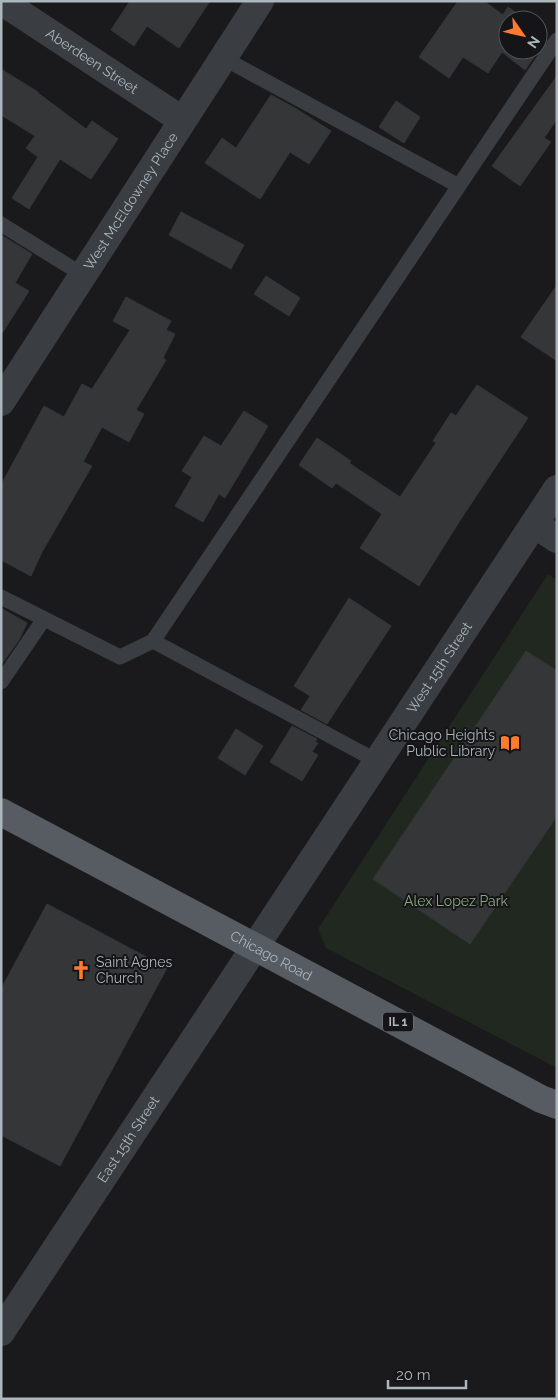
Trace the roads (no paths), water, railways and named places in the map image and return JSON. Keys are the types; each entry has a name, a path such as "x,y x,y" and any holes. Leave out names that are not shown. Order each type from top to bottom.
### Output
{"main road":[{"name":"Chicago Road","path":"1,812 552,1105"}],"street":[{"name":"West McEldowney Place","path":"1,402 260,1"},
{"name":"Aberdeen Street","path":"1,2 182,120"},
{"name":"West 15th Street","path":"254,946 557,489"},
{"path":"534,524 557,539"},
{"name":"East 15th Street","path":"1,1332 254,946"}],"lane":[{"path":"1,597 120,658 153,641 557,40"},
{"path":"223,58 459,186"},
{"path":"1,224 83,274"},
{"path":"1,682 44,619"},
{"path":"153,641 377,761"}],"place":[{"name":"Chicago Heights Public Library","path":"510,743"},
{"name":"Saint Agnes Church","path":"81,970"}],"park label":[{"name":"Alex Lopez Park","path":"456,901"}]}
